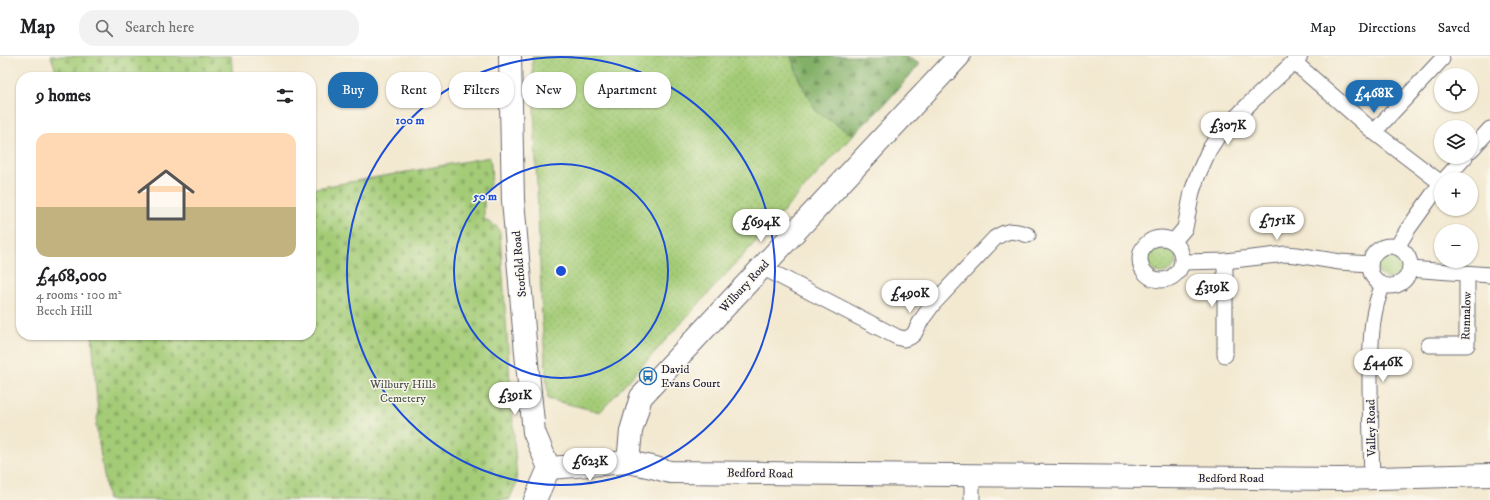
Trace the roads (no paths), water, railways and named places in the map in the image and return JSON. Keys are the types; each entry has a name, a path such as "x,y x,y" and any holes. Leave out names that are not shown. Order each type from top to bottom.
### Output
{"street":[{"name":"Stotfold Road","path":"510,56 513,200 534,432 549,468"},
{"name":"Wilbury Road","path":"628,462 631,431 641,397 959,56"},
{"path":"1174,241 1185,228 1192,192 1209,150 1230,122 1297,59 1374,132 1434,178"},
{"path":"1374,132 1442,60"},
{"path":"1478,142 1490,129"},
{"path":"1451,172 1459,164"},
{"path":"1397,247 1434,193"},
{"path":"762,267 897,337 904,339 914,334 922,319 933,304 995,238 1004,232 1011,230 1028,235"},
{"path":"1163,237 1174,241 1180,248 1183,255 1183,262 1176,275 1164,280 1154,279 1142,268 1140,256 1142,249 1149,241 1163,237"},
{"path":"1391,246 1402,249 1408,256 1410,260 1410,269 1408,275 1400,283 1395,285 1383,285 1373,276 1370,264 1372,258 1380,249 1391,246"},
{"path":"1183,262 1225,261 1286,254 1340,262 1370,264"},
{"path":"1225,261 1225,355"},
{"name":"Runnalow","path":"1410,269 1490,275"},
{"name":"Runnalow","path":"1429,345 1467,345 1467,274"},
{"name":"Valley Road","path":"1372,478 1370,409 1371,329 1376,300 1383,285"},
{"name":"Bedford Road","path":"549,468 628,462 670,472 972,476 1372,478 1490,475"},
{"path":"535,500 549,468"},
{"path":"972,476 972,500"}],"place":[{"name":"David Evans Court","path":"648,376"}],"park label":[{"name":"Wilbury Hills Cemetery","path":"403,391"}]}
